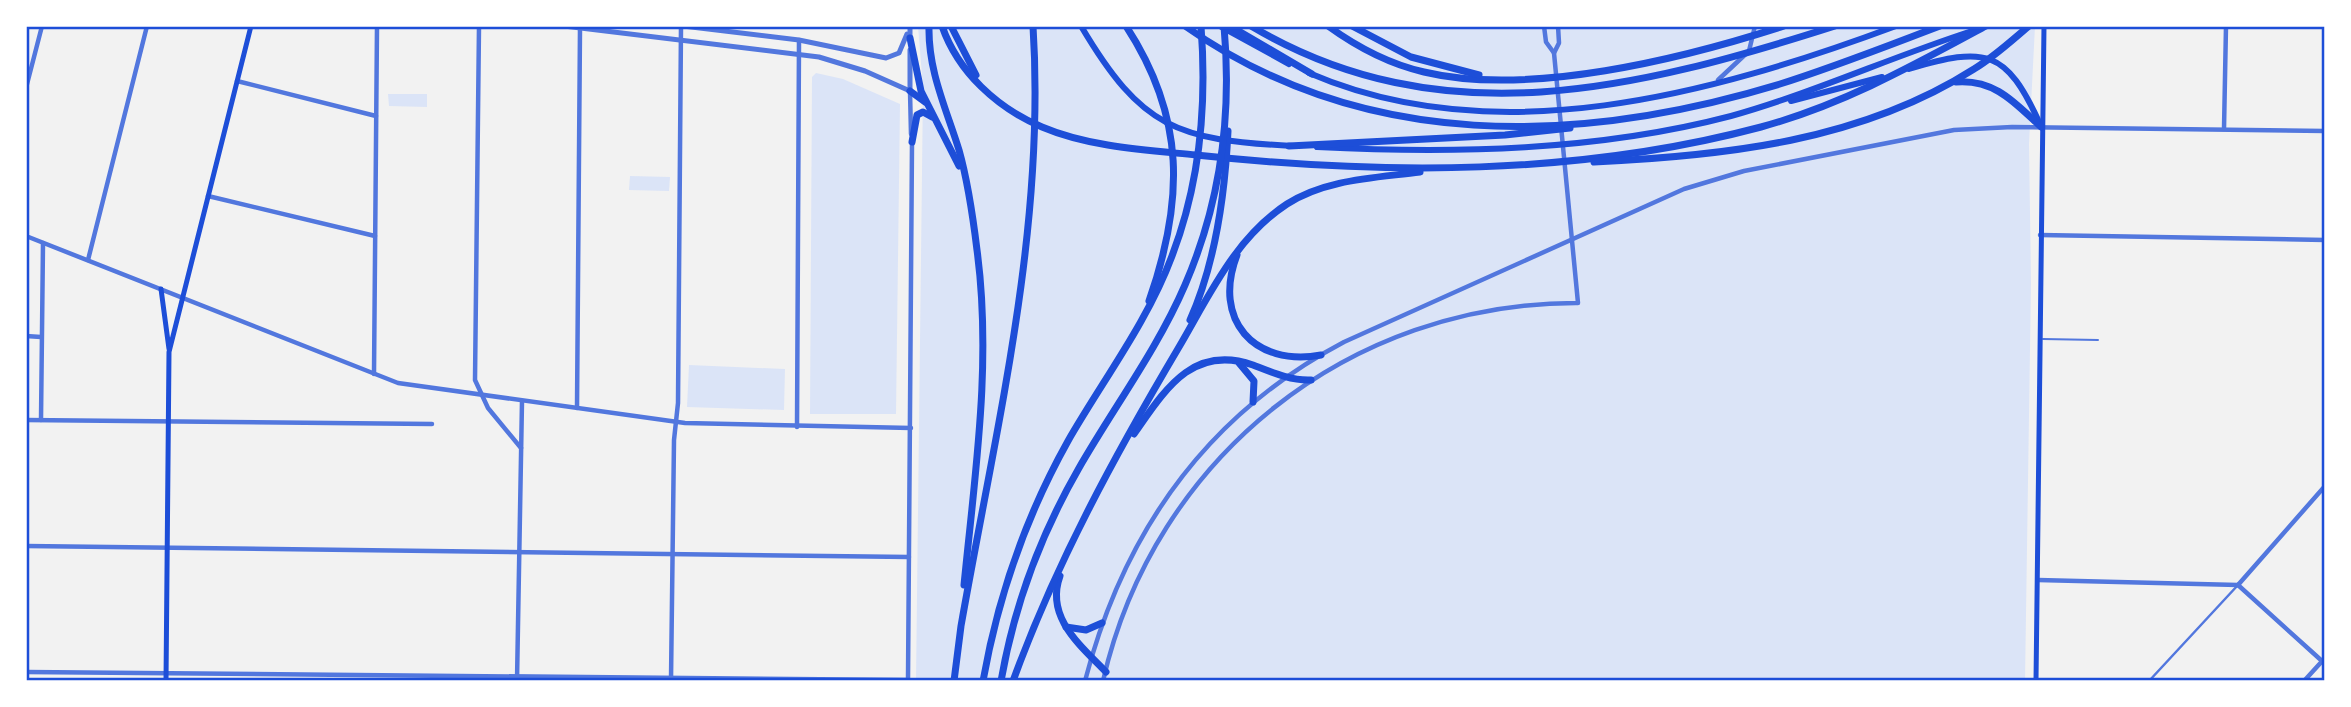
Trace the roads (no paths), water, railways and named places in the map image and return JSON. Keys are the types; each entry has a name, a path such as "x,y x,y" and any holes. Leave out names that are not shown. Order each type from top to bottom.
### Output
{"highway":[{"path":"929,26 933,74 959,151 978,250 984,361 954,681"},
{"path":"942,26 966,71 1004,105 1034,124 1063,135 1149,150 1247,160 1446,168 1663,157 1783,142 1846,128 1907,104 1949,83 1989,59 2029,26"},
{"path":"951,26 974,73 1004,105"},
{"path":"958,642 1026,259 1035,131 1033,26"},
{"path":"1126,26 1145,58 1163,103 1174,179 1168,240 1137,330"},
{"path":"1185,26 1256,70 1345,105 1442,124 1528,126 1632,116"},
{"path":"984,681 1003,596 1036,506 1069,441 1137,330 1172,257 1194,179 1203,98 1201,26"},
{"path":"1251,26 1296,50 1345,69 1439,91 1516,95 1611,86 1707,66 1835,26"},
{"path":"1328,26 1386,60 1437,70 1518,78 1593,72 1665,60 1784,26"},
{"path":"1352,26 1389,48 1437,70"},
{"path":"1289,146 1553,130 1632,116 1712,101 1779,84 1940,26"},
{"path":"1520,165 1658,148 1775,123 1880,83 1986,26"},
{"path":"1001,681 1020,601 1049,526 1079,468 1163,330 1191,271 1218,177 1228,28 1312,74"},
{"path":"910,38 919,83 966,184"},
{"path":"1164,371 1199,300 1213,249 1227,148 1226,80"},
{"path":"1949,83 1970,81 1992,86 2009,97 2042,127"},
{"path":"910,91 928,105"},
{"path":"912,142 919,113 929,114 938,123"},
{"path":"1013,681 1077,530 1164,371 1227,266 1246,241 1276,212 1313,191 1339,183 1446,168"},
{"path":"1246,241 1236,259 1228,288 1229,306 1239,327 1255,344 1271,353 1296,357 1321,355"},
{"path":"1110,469 1172,384 1199,364 1229,358 1285,376 1311,380"},
{"path":"1229,358 1242,365 1252,378 1253,401"},
{"path":"1077,530 1056,590 1058,612 1066,627 1105,672"},
{"path":"1066,627 1086,630 1102,623"}],"main road":[{"path":"169,352 251,26"},
{"path":"1081,26 1112,76 1142,107 1192,134 1249,144 1444,149 1544,144 1655,131 1849,87 1951,57 1967,55 1989,59 2003,66 2019,81 2042,127"},
{"path":"1312,74 1371,94 1441,108 1525,111 1649,97 1707,86 1786,65 1896,26"},
{"path":"1728,116 1792,97 1986,26"},
{"path":"2036,681 2039,235 2045,26"},
{"path":"160,289 164,299 169,352 166,677"}],"street":[{"path":"26,88 42,26"},
{"path":"88,260 146,26"},
{"path":"374,374 377,26"},
{"path":"478,26 475,380 488,408 521,448"},
{"path":"564,26 799,54 851,66 910,91"},
{"path":"671,680 682,26 799,40 890,58 903,47 909,26"},
{"path":"26,671 166,677 908,680 912,142 909,26"},
{"path":"1104,681 1140,579 1181,507 1243,433 1311,380 1372,348 1456,318 1513,306 1578,303 1554,53 1546,42 1544,26"},
{"path":"1554,53 1559,43 1558,26"},
{"path":"1707,86 1725,75 1745,57 1752,46 1755,26"},
{"path":"2224,129 2226,26"},
{"path":"577,408 580,27"},
{"path":"797,427 799,40"},
{"path":"237,81 376,116"},
{"path":"1085,681 1102,623 1129,560 1162,503 1212,440 1253,401 1285,376 1321,355 1572,240 1713,178 1921,135 1986,128 2042,127 2325,131"},
{"path":"208,196 375,236"},
{"path":"2039,235 2325,240"},
{"path":"26,236 374,374 413,386 675,422 911,428"},
{"path":"41,420 43,243"},
{"path":"26,337 41,337"},
{"path":"517,679 522,401"},
{"path":"26,420 432,424"},
{"path":"2149,681 2325,486"},
{"path":"26,546 909,557"},
{"path":"2038,580 2238,585 2324,660 2304,681"}],"lane":[{"path":"2039,339 2098,340"}]}
